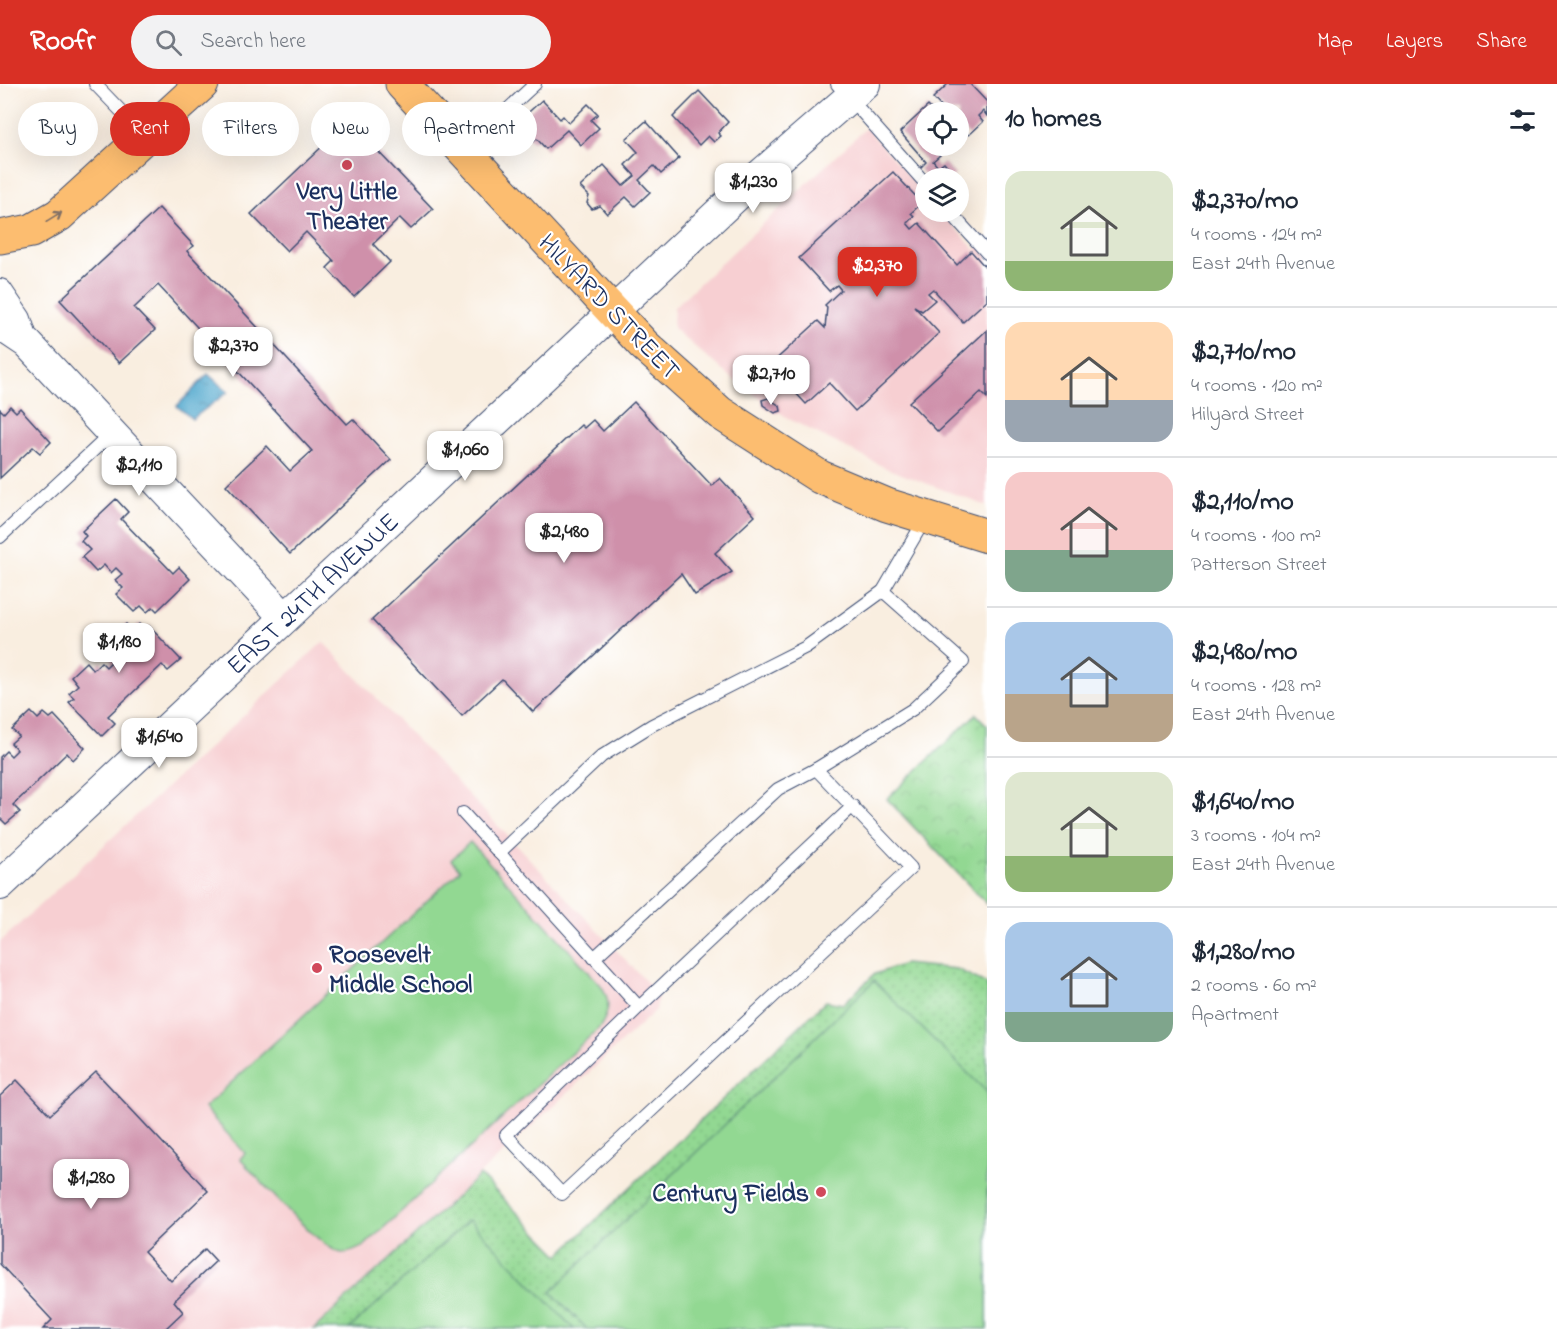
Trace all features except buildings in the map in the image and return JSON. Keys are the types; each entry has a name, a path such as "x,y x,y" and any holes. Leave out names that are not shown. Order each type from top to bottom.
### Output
{"main road":[{"path":"181,102 199,85"},
{"name":"HILYARD STREET","path":"400,85 416,102"},
{"path":"0,237 31,231 59,215 123,156"},
{"name":"HILYARD STREET","path":"466,156 613,312 696,394 751,435 820,477 887,505 987,536"}],"street":[{"name":"EAST 24TH AVENUE","path":"0,885 747,188 850,89"},
{"path":"0,291 19,319 27,343"},
{"path":"0,325 27,343 285,618"}],"lane":[{"path":"95,84 112,102"},
{"path":"515,102 534,84"},
{"path":"850,89 915,170"},
{"path":"959,222 987,253"},
{"path":"0,537 112,434"},
{"path":"499,853 602,756 652,725 806,647 883,591 926,516"},
{"path":"594,958 778,789 816,769 913,709 963,662 883,591"},
{"path":"816,769 853,806 912,868 562,1194 506,1135 853,806"},
{"path":"463,813 639,1007"}],"shaded area":[{"path":"866,128 915,183 915,222 950,222 975,250 987,240 987,506 888,469 789,419 729,376 673,328 674,307"},
{"name":"Roosevelt Middle School","path":"323,642 658,994 656,1010 314,1329 0,1329 0,942"}],"green space":[{"path":"976,714 987,725 987,904 887,799"},
{"path":"470,842 600,984 608,1005 606,1016 600,1027 364,1246 342,1253 320,1240 274,1196 240,1159 245,1153 204,1108 460,870 451,860"},
{"name":"Century Fields","path":"904,964 957,969 987,984 987,1329 314,1329 480,1175 559,1255 826,1001 843,1004 875,974"},
{"name":"Century Fields","path":"874,981 987,1092 987,1329 587,1329 551,1292"},
{"path":"469,1220 574,1329 349,1329"}],"water":[{"path":"208,374 228,392 192,419 177,406"}],"place":[{"name":"Very Little Theater","path":"347,165"},
{"name":"Roosevelt Middle School","path":"317,968"},
{"name":"Century Fields","path":"821,1192"}]}
